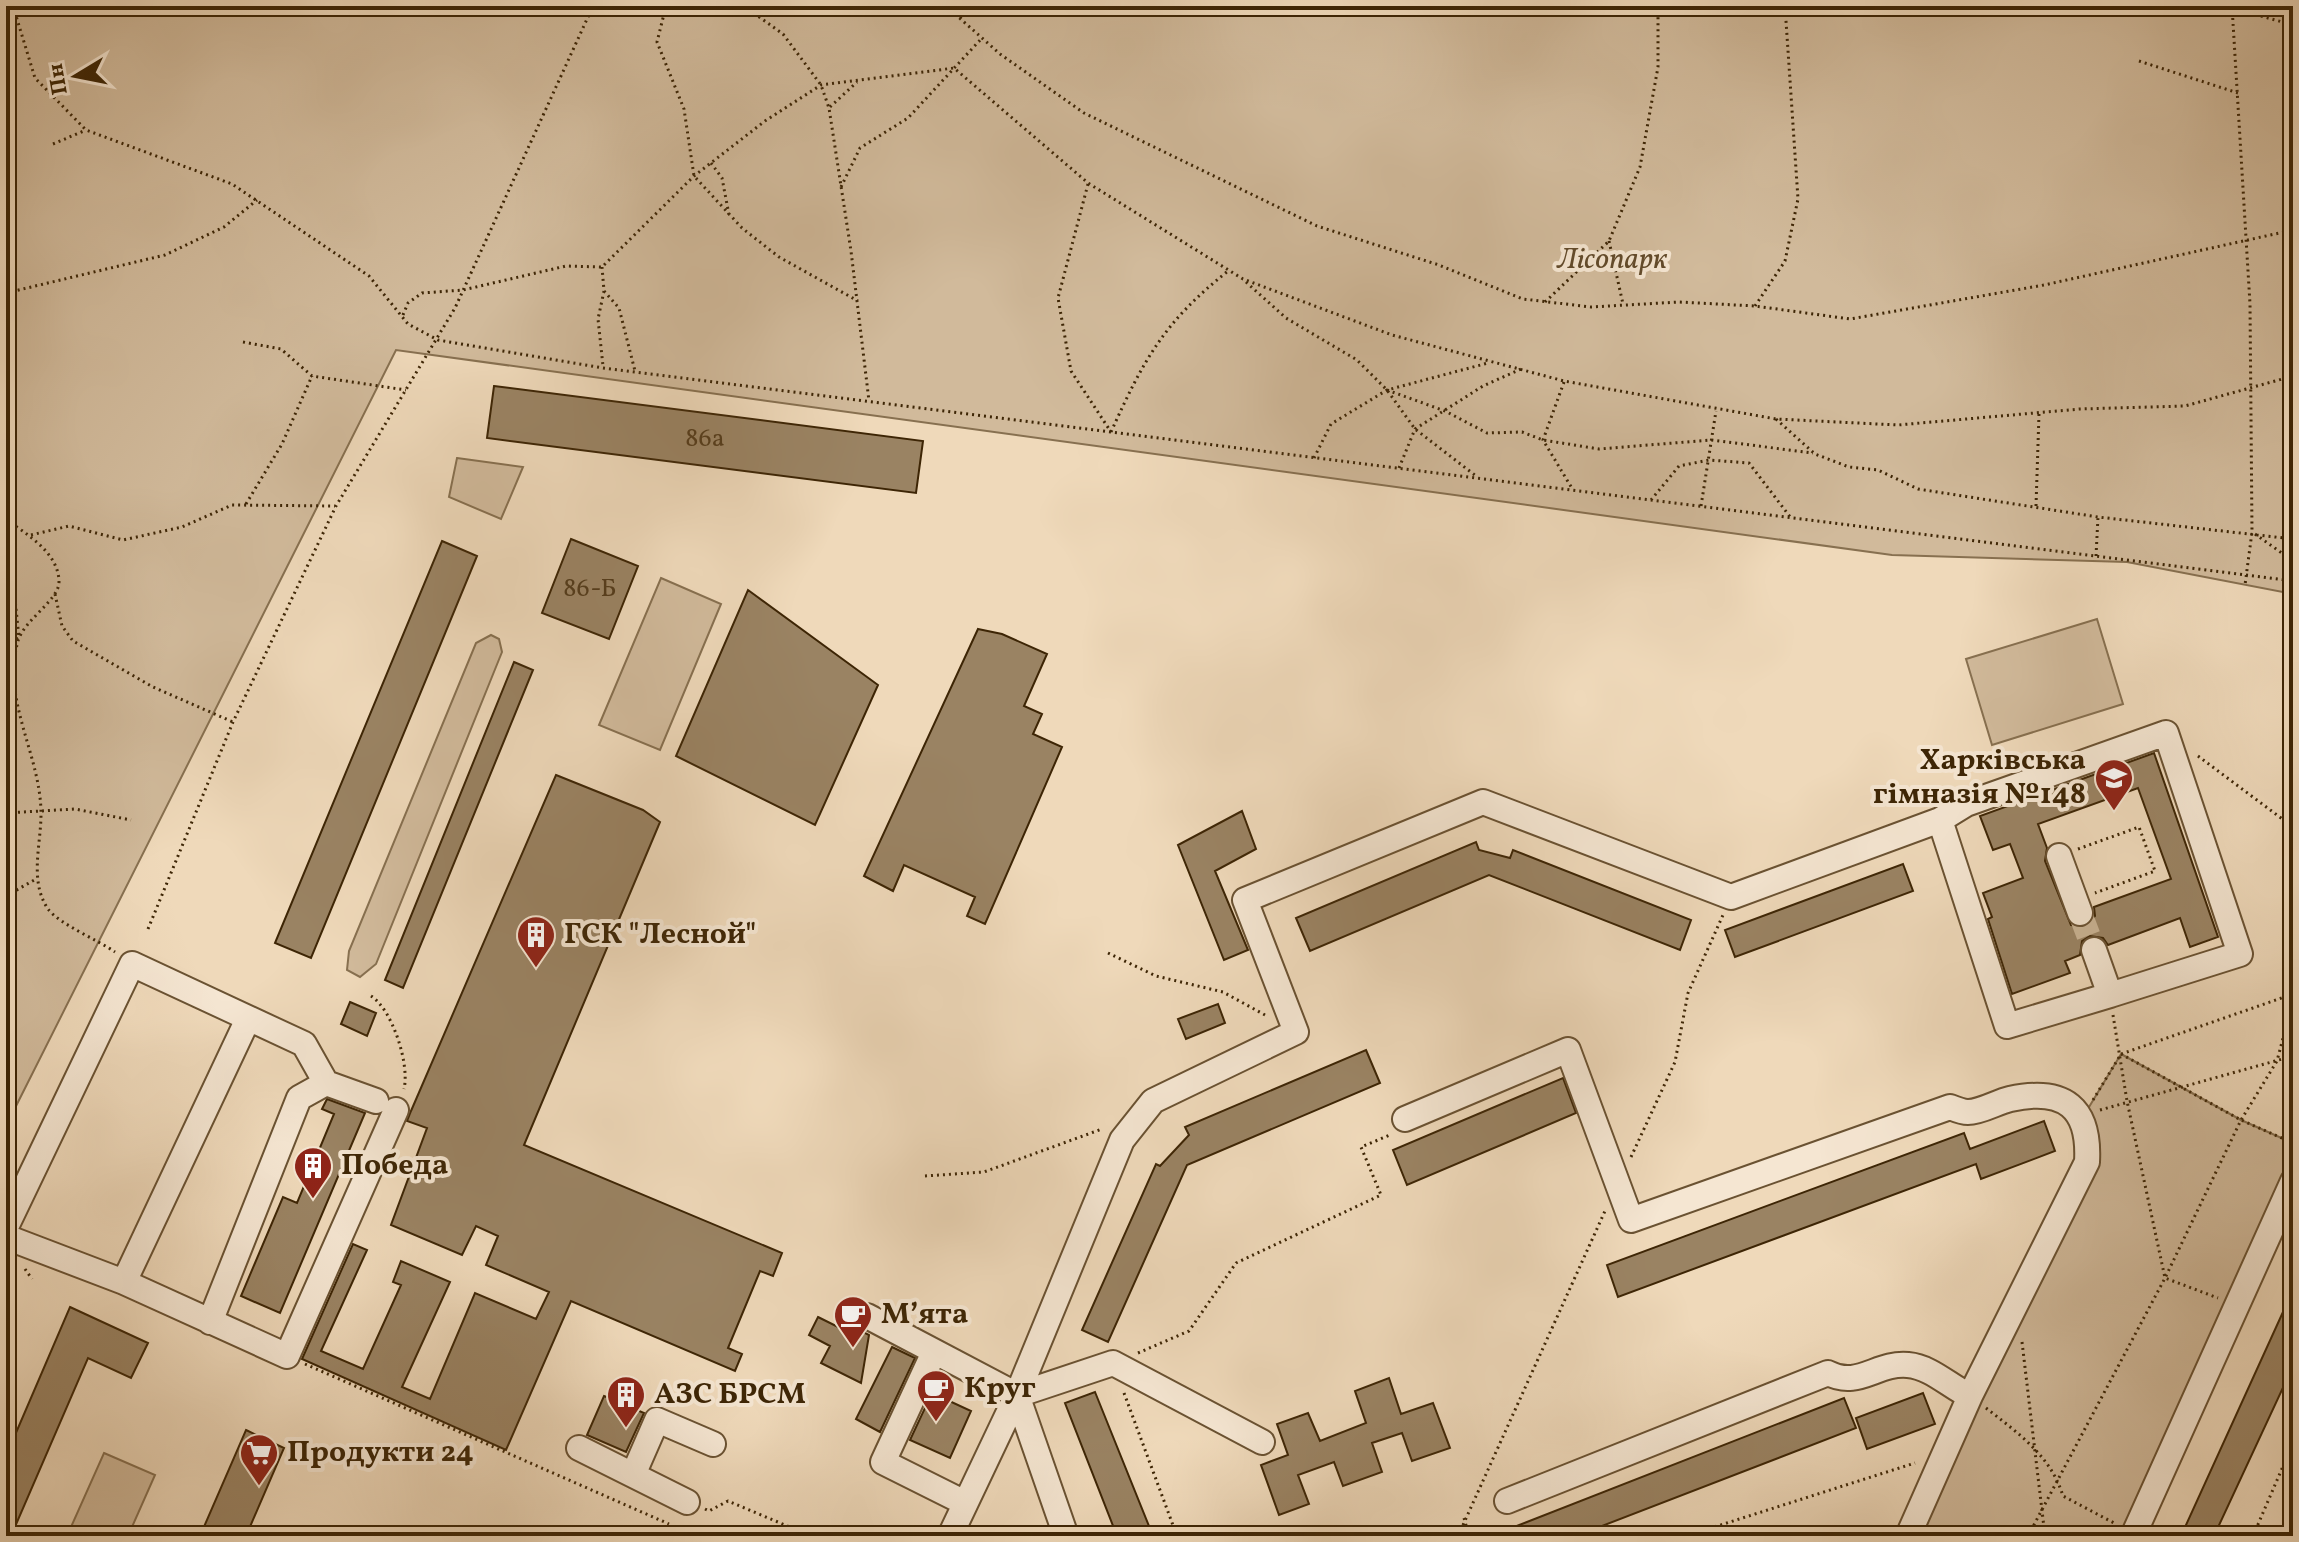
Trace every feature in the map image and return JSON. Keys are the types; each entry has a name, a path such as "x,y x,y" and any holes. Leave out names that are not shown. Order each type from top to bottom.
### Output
{"street":[{"path":"950,1536 1017,1395 1122,1140 1153,1101 1296,1032 1245,900 1483,802 1731,897 1940,820 1966,804 2166,733 2240,954 2007,1026 1940,820"},
{"path":"2059,856 2078,906"},
{"path":"2094,950 2110,995"},
{"path":"6,1227 132,964 247,1021 304,1044 326,1083 386,1106 287,1356 124,1282 6,1237"},
{"path":"124,1282 247,1021"},
{"path":"1404,1124 1568,1050 1631,1220 1950,1107 1969,1112 2037,1095 2063,1100 2083,1117 2088,1138 2087,1162 1970,1396 1908,1536"},
{"path":"210,1322 299,1098 326,1083"},
{"path":"2135,1535 2293,1181"},
{"path":"867,1316 1017,1395 1066,1536"},
{"path":"934,1352 883,1462 965,1503"},
{"path":"1017,1395 1113,1363 1262,1442"},
{"path":"1507,1501 1828,1373 1842,1381 1906,1364 1926,1368 1950,1387 1970,1396"},
{"path":"633,1475 657,1420 713,1444"},
{"path":"579,1448 687,1502"}],"path":[{"path":"148,929 233,722 336,506 438,340 593,6"},
{"path":"666,6 657,42 684,109 694,176 729,216 779,257 858,301"},
{"path":"744,6 783,34 821,85 829,108 858,301 869,401"},
{"path":"946,6 982,38 1084,113 1317,226 1439,265 1523,299 1591,307 1679,302 1755,306 1850,319 2044,285 2293,230"},
{"path":"960,18 969,6"},
{"path":"1545,302 1609,241 1640,167 1658,67 1658,6"},
{"path":"1755,306 1785,261 1798,199 1785,6"},
{"path":"9,7 35,78 86,130 202,171 257,200 369,276 408,324 438,340 603,368 2293,581"},
{"path":"2245,585 2252,532 2252,386 2247,239 2232,7 2293,25"},
{"path":"963,59 982,38"},
{"path":"841,187 860,148 908,118 967,55"},
{"path":"2139,61 2238,93"},
{"path":"396,306 408,303 422,293 463,290 533,271 566,266 602,267 694,176 765,121 821,85 954,68 1088,183 1243,279 1392,335 1564,381 1776,419 1898,425 2185,406 2293,376"},
{"path":"829,108 857,82"},
{"path":"53,144 86,130"},
{"path":"711,163 722,178 729,216"},
{"path":"1088,183 1058,298 1071,371 1111,432"},
{"path":"6,293 165,255 224,227 257,200"},
{"path":"1609,241 1624,305"},
{"path":"602,267 604,291 598,319 603,368"},
{"path":"1111,432 1142,363 1187,304 1228,271"},
{"path":"1243,279 1286,318 1357,360 1387,390 1415,429 1478,478"},
{"path":"604,291 619,308 635,372"},
{"path":"403,316 408,303"},
{"path":"243,342 281,349 312,376 406,390"},
{"path":"1314,458 1331,424 1387,390 1492,362"},
{"path":"1399,468 1415,429 1483,386 1521,369"},
{"path":"245,505 282,444 312,376"},
{"path":"1543,440 1564,381"},
{"path":"1387,390 1445,411 1487,433 1522,432 1543,440 1599,449 1711,440 1815,454 1849,467 1878,470 1918,489 2098,517 2293,539"},
{"path":"1701,506 1716,410"},
{"path":"2036,506 2039,414"},
{"path":"1776,419 1815,454"},
{"path":"1543,440 1573,490"},
{"path":"1651,500 1679,466 1709,460 1749,463 1791,518"},
{"path":"31,535 69,526 123,540 182,527 232,505 336,506"},
{"path":"2096,556 2098,517"},
{"path":"6,520 31,535 53,564 59,583 55,594 32,617 19,638 6,645"},
{"path":"6,520 19,638 13,667 16,693 20,718 33,758 41,810 36,879 50,911 108,947"},
{"path":"2252,532 2293,561"},
{"path":"55,594 62,626 73,641 153,687 233,722"},
{"path":"2166,733 2293,827"},
{"path":"6,813 75,809 131,820"},
{"path":"2059,856 2139,827 2155,871 2078,906"},
{"path":"6,896 36,879"},
{"path":"1458,1536 1675,1062 1688,993 1731,897"},
{"path":"1108,953 1156,976 1223,992 1296,1032"},
{"path":"2110,995 2127,1101 2165,1278"},
{"path":"371,996 382,1003 403,1055 406,1081 386,1106"},
{"path":"2083,1117 2121,1054 2293,997"},
{"path":"2028,1536 2165,1278 2241,1120 2277,1061 2293,997"},
{"path":"2121,1054 2241,1120 2293,1143"},
{"path":"2083,1117 2127,1101 2293,1056"},
{"path":"925,1176 984,1172 1142,1114"},
{"path":"1177,1536 1113,1363 1189,1331 1236,1263 1381,1195 1361,1147 1404,1124"},
{"path":"2165,1278 2238,1306"},
{"path":"2022,1342 2045,1536"},
{"path":"287,1356 669,1524"},
{"path":"1970,1396 2032,1445 2057,1478 2063,1496 2135,1535"},
{"path":"2253,1536 2293,1443"},
{"path":"1686,1536 1945,1454"},
{"path":"687,1502 709,1511 728,1501 811,1536"},
{"path":"1464,1518 1469,1536"},
{"path":"2279,1536 2293,1527"}],"green space":[{"name":"Лісопарк","path":"6,6 2293,6 2293,594 2127,562 1892,555 396,350 6,1126"},
{"path":"457,458 523,467 501,519 449,497"},
{"path":"661,578 721,604 660,750 599,725"},
{"path":"2097,619 2123,704 1992,745 1966,659"},
{"path":"491,635 499,639 502,652 376,964 360,977 347,970 349,951 476,643"},
{"path":"2121,1054 2241,1120 2293,1143 2293,1181 2133,1536 1908,1536 2087,1162 2083,1117"},
{"path":"104,1453 155,1475 128,1536 67,1536"}],"building":[{"path":"494,386 923,441 916,493 487,438"},
{"path":"571,539 638,566 609,639 542,613"},
{"path":"442,541 477,556 311,958 275,943"},
{"path":"748,590 878,685 815,825 676,756"},
{"path":"978,629 1002,634 1047,654 1024,706 1042,714 1033,734 1062,747 985,924 967,916 975,897 904,865 893,891 864,876"},
{"path":"514,662 533,670 403,988 385,980"},
{"path":"2154,753 2218,937 2190,947 2180,918 2108,945 2103,938 2090,936 2082,941 2080,955 2065,961 2070,973 2012,994 1983,893 2023,878 2010,844 1993,850 1980,816","holes":["2138,788 2171,879 2094,907 2095,916 2086,927 2071,925 2045,861 2047,848 2038,824"]},
{"path":"556,775 643,810 660,822 524,1145 782,1253 773,1276 760,1271 728,1348 742,1354 735,1371 571,1301 506,1450 302,1359 353,1244 367,1250 321,1351 363,1369 401,1285 393,1282 401,1261 450,1282 402,1387 430,1399 475,1293 536,1319 549,1292 486,1265 498,1236 476,1226 462,1255 391,1225 427,1128 407,1121"},
{"path":"1242,811 1256,849 1215,871 1248,950 1224,960 1178,845"},
{"path":"1476,842 1479,850 1510,858 1513,850 1691,920 1680,950 1489,875 1310,951 1296,918"},
{"path":"1903,864 1913,891 1735,957 1725,930"},
{"path":"350,1002 376,1013 367,1036 341,1024"},
{"path":"1218,1004 1225,1023 1186,1039 1178,1019"},
{"path":"1366,1050 1380,1083 1187,1165 1108,1342 1082,1330 1156,1164 1160,1166 1189,1135 1185,1127"},
{"path":"1563,1078 1576,1113 1407,1185 1393,1150"},
{"name":"Победа","path":"327,1099 365,1113 280,1313 241,1296 283,1197 297,1203 334,1114 322,1109"},
{"path":"2044,1121 2055,1151 1981,1179 1976,1164 1618,1297 1607,1265 1964,1133 1970,1149"},
{"path":"2293,1290 2293,1366 2214,1536 2181,1536"},
{"path":"70,1307 148,1343 131,1378 88,1358 11,1536 6,1536 6,1456"},
{"name":"Мʼята","path":"818,1317 848,1332 852,1326 869,1335 861,1383 821,1363 830,1346 809,1335"},
{"path":"892,1347 915,1358 880,1432 856,1419"},
{"path":"1389,1378 1401,1414 1433,1403 1450,1448 1412,1461 1402,1433 1372,1443 1382,1472 1343,1486 1334,1462 1298,1475 1309,1504 1279,1515 1261,1465 1288,1455 1277,1424 1308,1413 1320,1441 1366,1423 1355,1391"},
{"path":"1095,1392 1153,1536 1117,1536 1065,1403"},
{"name":"Круг","path":"932,1393 971,1411 950,1458 910,1440"},
{"path":"1923,1393 1935,1424 1867,1449 1856,1418"},
{"name":"АЗС БРСМ","path":"604,1396 644,1413 626,1452 587,1435"},
{"path":"1844,1398 1856,1428 1576,1536 1491,1536"},
{"path":"246,1430 284,1448 246,1536 200,1536"}],"tunnel":[{"path":"2080,913 2094,950"}],"place":[{"name":"Харківська гімназія №148","path":"2114,812"},
{"name":"ГСК \"Лесной\"","path":"536,969"},
{"name":"Победа","path":"313,1200"},
{"name":"Мʼята","path":"853,1349"},
{"name":"Круг","path":"936,1423"},
{"name":"АЗС БРСМ","path":"626,1429"},
{"name":"Продукти 24","path":"259,1487"}]}
